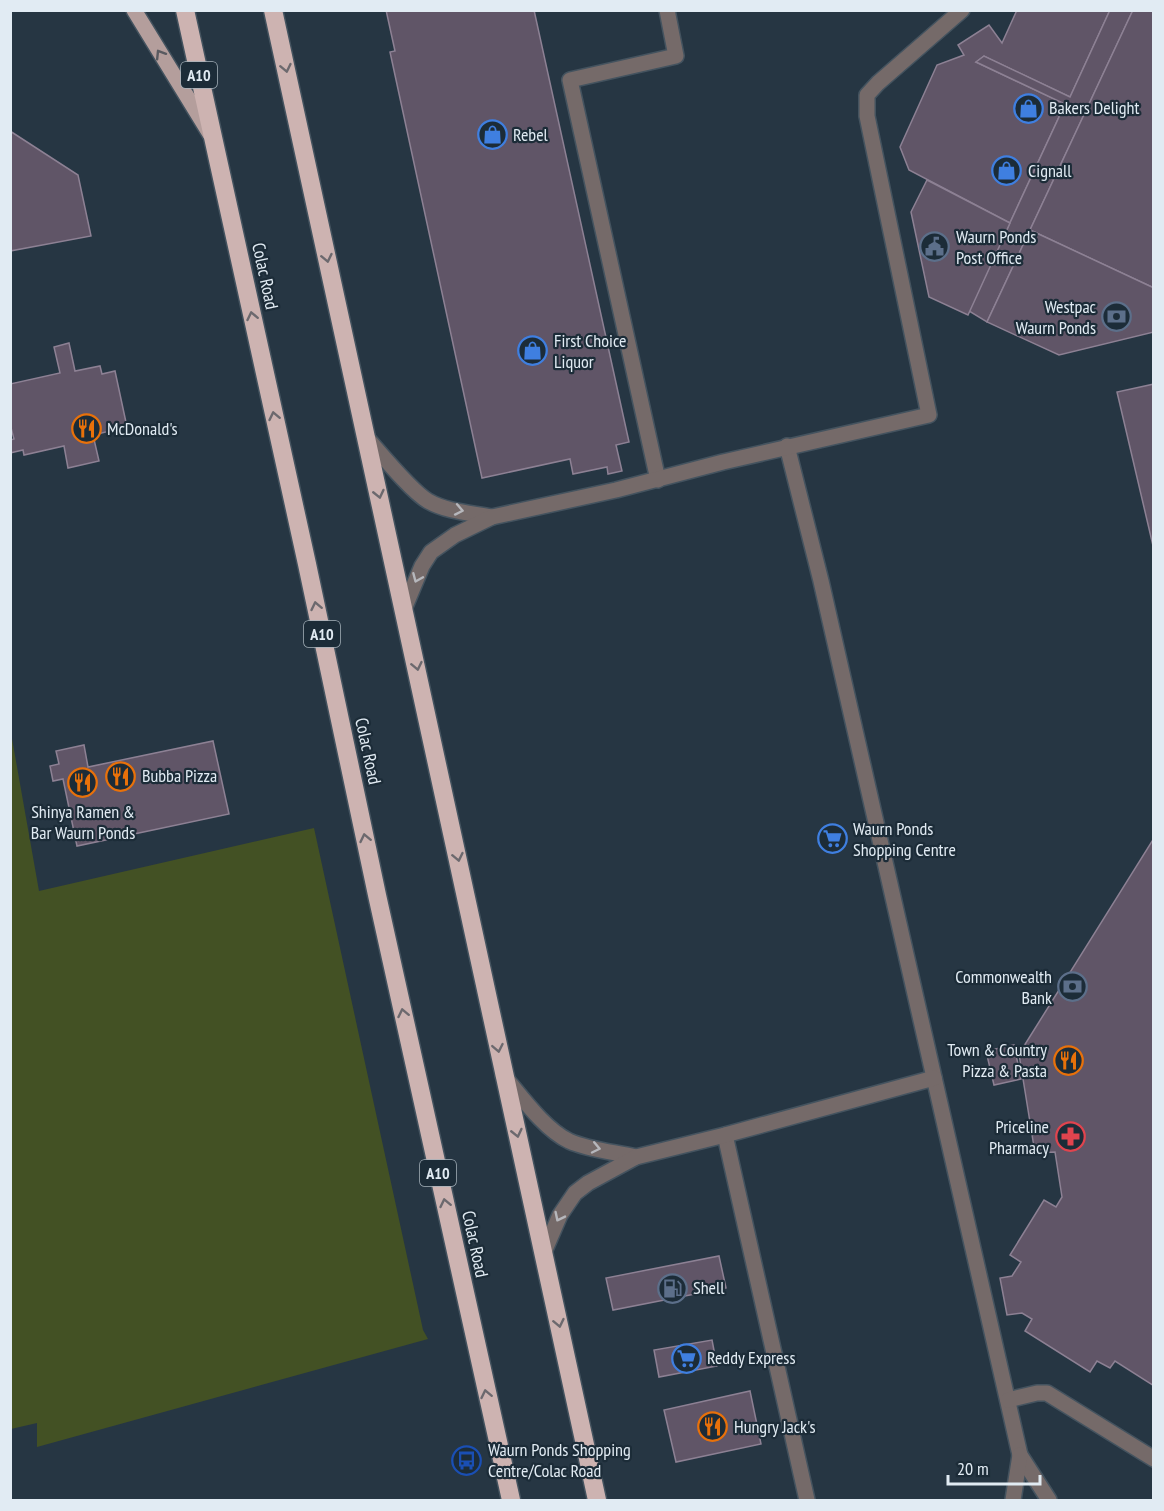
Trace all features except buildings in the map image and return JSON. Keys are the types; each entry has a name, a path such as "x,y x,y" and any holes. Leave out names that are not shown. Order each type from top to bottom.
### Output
{"highway":[{"name":"Colac Road","path":"185,10 511,1500"},
{"path":"273,10 597,1500"}],"main road":[{"path":"134,10 213,139"}],"lane":[{"path":"658,480 570,80 676,56 667,10"},
{"path":"404,609 422,566 431,552 455,535 492,517 658,480 787,446 929,414 867,116 867,95 962,10"},
{"path":"366,437 427,500 441,506 492,517"},
{"path":"787,446 821,581 1020,1455 1049,1500"},
{"path":"504,1076 545,1122 562,1137 589,1147 636,1157"},
{"path":"544,1252 560,1215 575,1193 588,1183 636,1157 934,1078"},
{"path":"725,1135 807,1500"},
{"path":"1008,1400 1036,1393 1047,1393 1154,1459"},
{"path":"1013,1500 1020,1455"}],"green space":[{"path":"11,733 39,891 314,828 423,1330 428,1339 37,1447 37,1423 11,1429"}],"place":[{"name":"Bakers Delight","path":"1028,108"},
{"name":"Rebel","path":"492,135"},
{"name":"Cignall","path":"1007,171"},
{"name":"Waurn Ponds Post Office","path":"935,247"},
{"name":"Westpac Waurn Ponds","path":"1117,317"},
{"name":"First Choice Liquor","path":"533,351"},
{"name":"McDonald's","path":"86,429"},
{"name":"Bubba Pizza","path":"121,776"},
{"name":"Shinya Ramen & Bar Waurn Ponds","path":"83,783"},
{"name":"Waurn Ponds Shopping Centre","path":"832,839"},
{"name":"Commonwealth Bank","path":"1073,987"},
{"name":"Town & Country Pizza & Pasta","path":"1068,1060"},
{"name":"Priceline Pharmacy","path":"1070,1137"},
{"name":"Shell","path":"672,1288"},
{"name":"Reddy Express","path":"686,1358"},
{"name":"Hungry Jack's","path":"713,1427"},
{"name":"Waurn Ponds Shopping Centre/Colac Road","path":"467,1460"}]}
